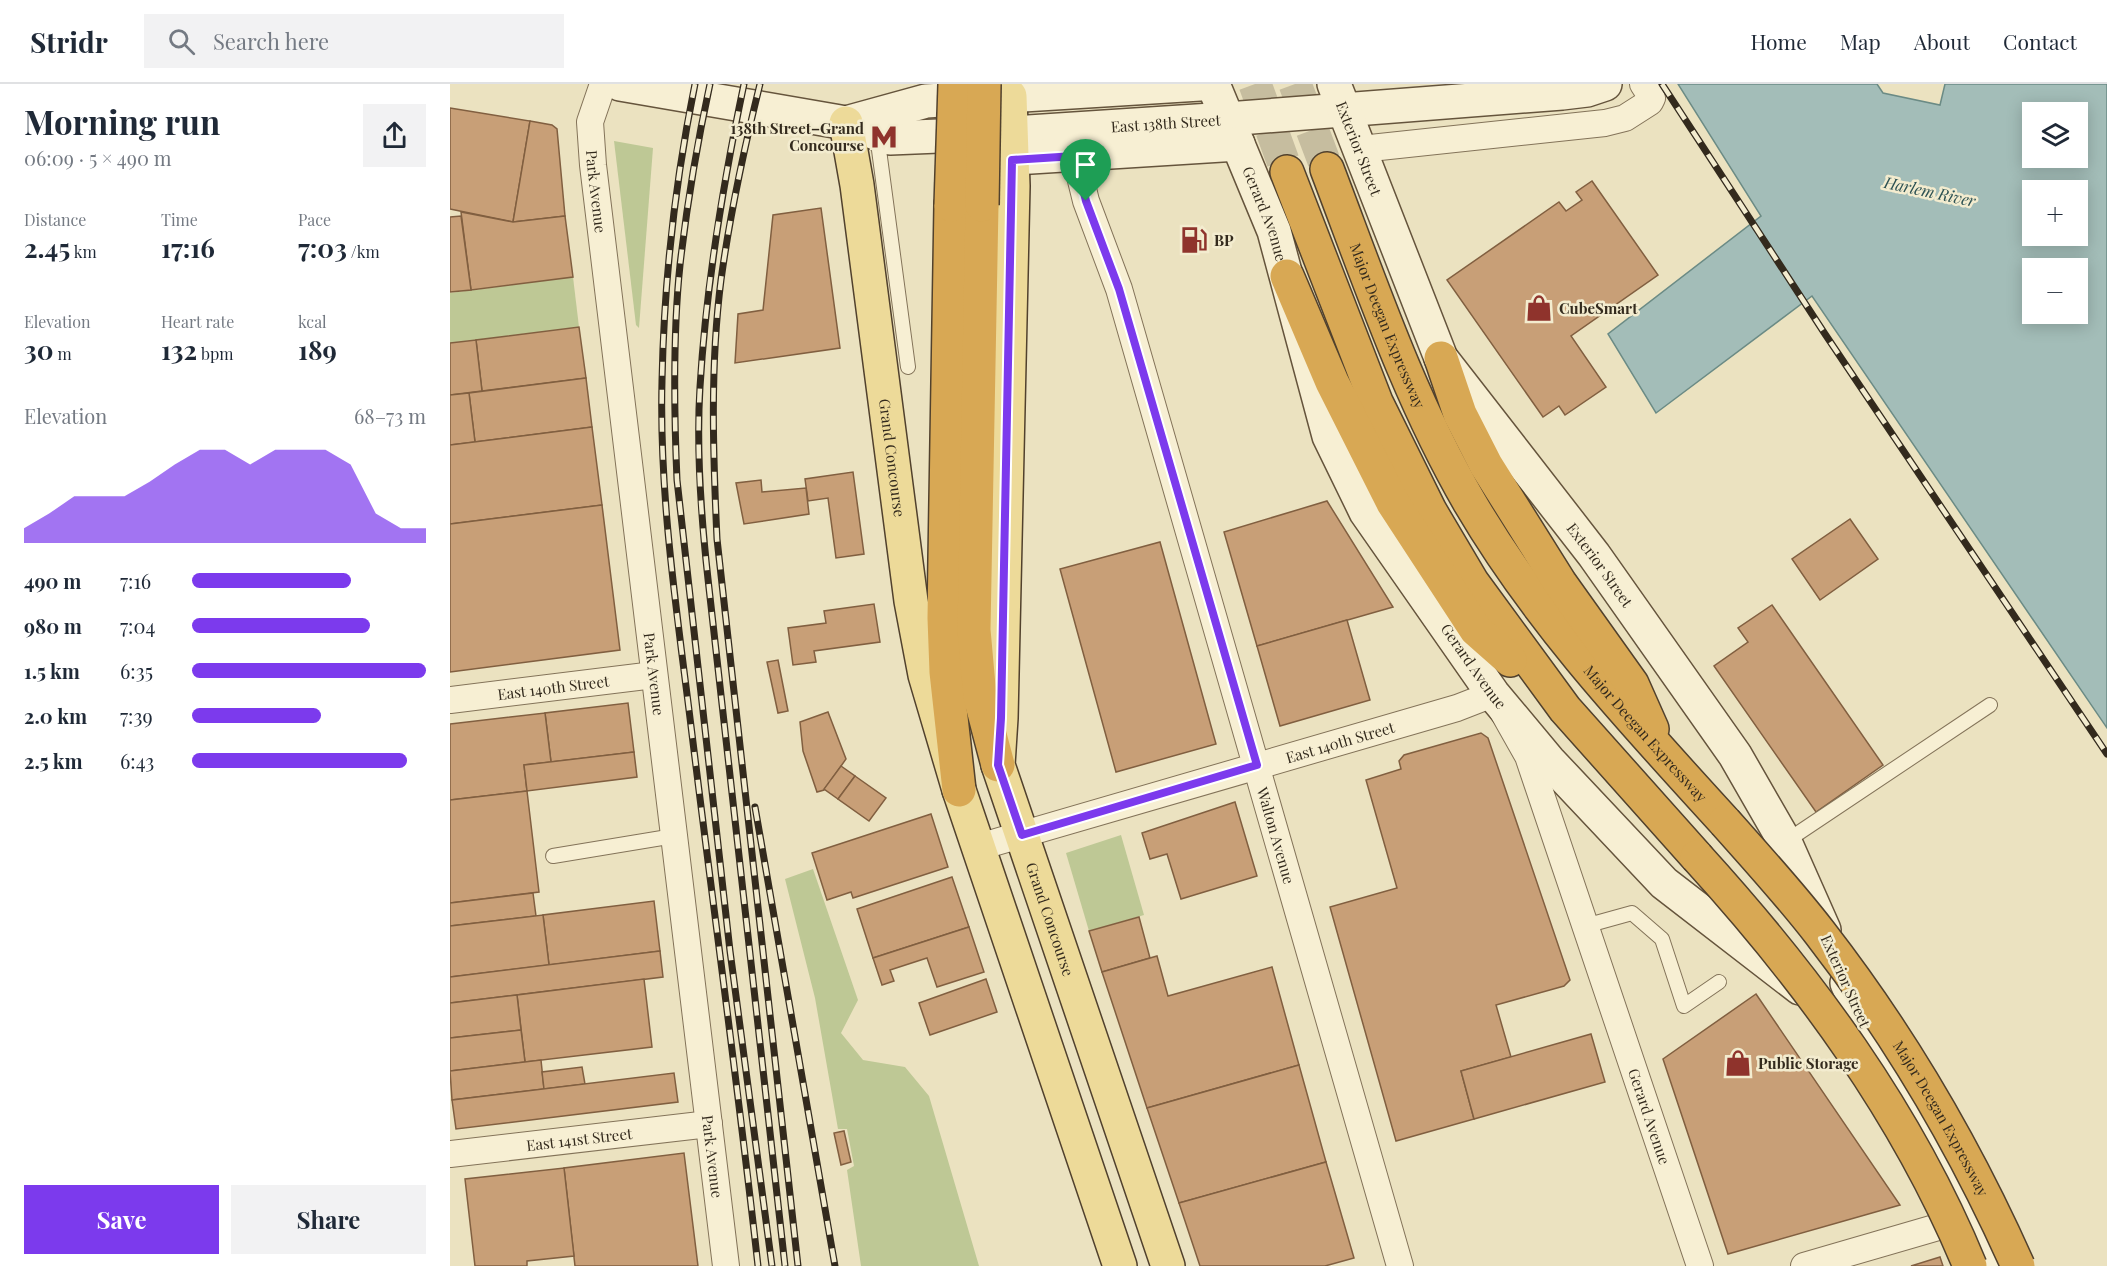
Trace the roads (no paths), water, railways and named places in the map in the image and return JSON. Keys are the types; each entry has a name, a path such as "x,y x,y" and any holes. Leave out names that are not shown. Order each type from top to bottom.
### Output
{"highway":[{"path":"955,84 967,205 974,630 980,697 998,765"},
{"path":"959,790 946,672 944,618 967,205 997,90"},
{"name":"Major Deegan Expressway","path":"1327,170 1409,382 1470,503 1498,547 1580,661 1725,822 1820,932 1895,1036 1957,1141 2018,1266"},
{"path":"1287,172 1376,402 1411,474 1472,582 1565,709 1779,951 1850,1046 1913,1150 1971,1266"},
{"path":"1287,276 1353,424 1416,541 1476,630 1565,709"},
{"path":"1441,358 1460,414 1486,465 1553,573 1632,684 1662,753"}],"main road":[{"name":"East 138th Street","path":"620,84 653,87 846,123 884,136 1012,147 1233,132 1338,97 1562,93 1587,90 1605,84"},
{"name":"East 138th Street","path":"846,123 926,101 997,90 1200,84"},
{"name":"Gerard Avenue","path":"1214,84 1274,231 1320,410 1353,489 1395,556 1493,694"},
{"name":"Grand Concourse","path":"997,90 1012,147 1001,718 998,765 1168,1266"},
{"name":"Exterior Street","path":"1338,97 1361,149 1441,358 1600,565 1735,755 1785,842 1874,1044 1956,1183 1967,1219 1971,1266"},
{"name":"Grand Concourse","path":"846,123 910,601 925,675 959,790 1120,1266"},
{"name":"Exterior Street","path":"1493,694 1549,761 1664,883 1874,1044"},
{"path":"1807,993 1818,996 1825,993 1838,978 1840,966"},
{"name":"Exterior Street","path":"1967,1219 1994,1266"}],"street":[{"name":"Park Avenue","path":"603,84 592,110 591,141 726,1266"},
{"path":"1361,149 1605,123 1625,118 1650,102 1652,98 1643,84"},
{"name":"Walton Avenue","path":"1075,142 1086,201 1119,289 1400,1266"},
{"name":"East 140th Street","path":"450,700 654,675"},
{"name":"East 140th Street","path":"979,847 1457,708 1493,694"},
{"name":"Gerard Avenue","path":"1493,694 1528,756 1700,1266"},
{"name":"East 141st Street","path":"450,1154 709,1124"},
{"path":"1804,1266 1967,1219"}],"lane":[{"path":"884,136 908,367"},
{"path":"1785,842 1990,705"},
{"path":"553,856 674,836"},
{"path":"1585,926 1632,913 1662,939 1684,1006 1719,982"}],"water":[{"name":"Harlem River","path":"1678,84 1877,84 1883,93 1940,105 1945,84 2107,84 2107,728 1812,296 1656,413 1608,334 1761,216"}],"tunnel":[{"path":"1255,84 1287,172"},
{"path":"1295,84 1327,169"}],"railway":[{"path":"695,84 676,195 668,269 662,381 663,467 675,597 758,1266"},
{"path":"710,84 689,197 678,291 675,372 677,480 730,951 772,1266"},
{"path":"744,84 722,197 706,311 700,387 699,459 708,579 785,1266"},
{"path":"760,84 738,182 721,280 715,345 714,474 717,539 798,1266"},
{"path":"1662,84 1825,334 2107,754"},
{"path":"755,807 835,1266"}],"place":[{"name":"138th Street–Grand Concourse","path":"884,137"},
{"name":"BP","path":"1194,240"},
{"name":"CubeSmart","path":"1539,308"},
{"name":"Public Storage","path":"1738,1063"}]}
